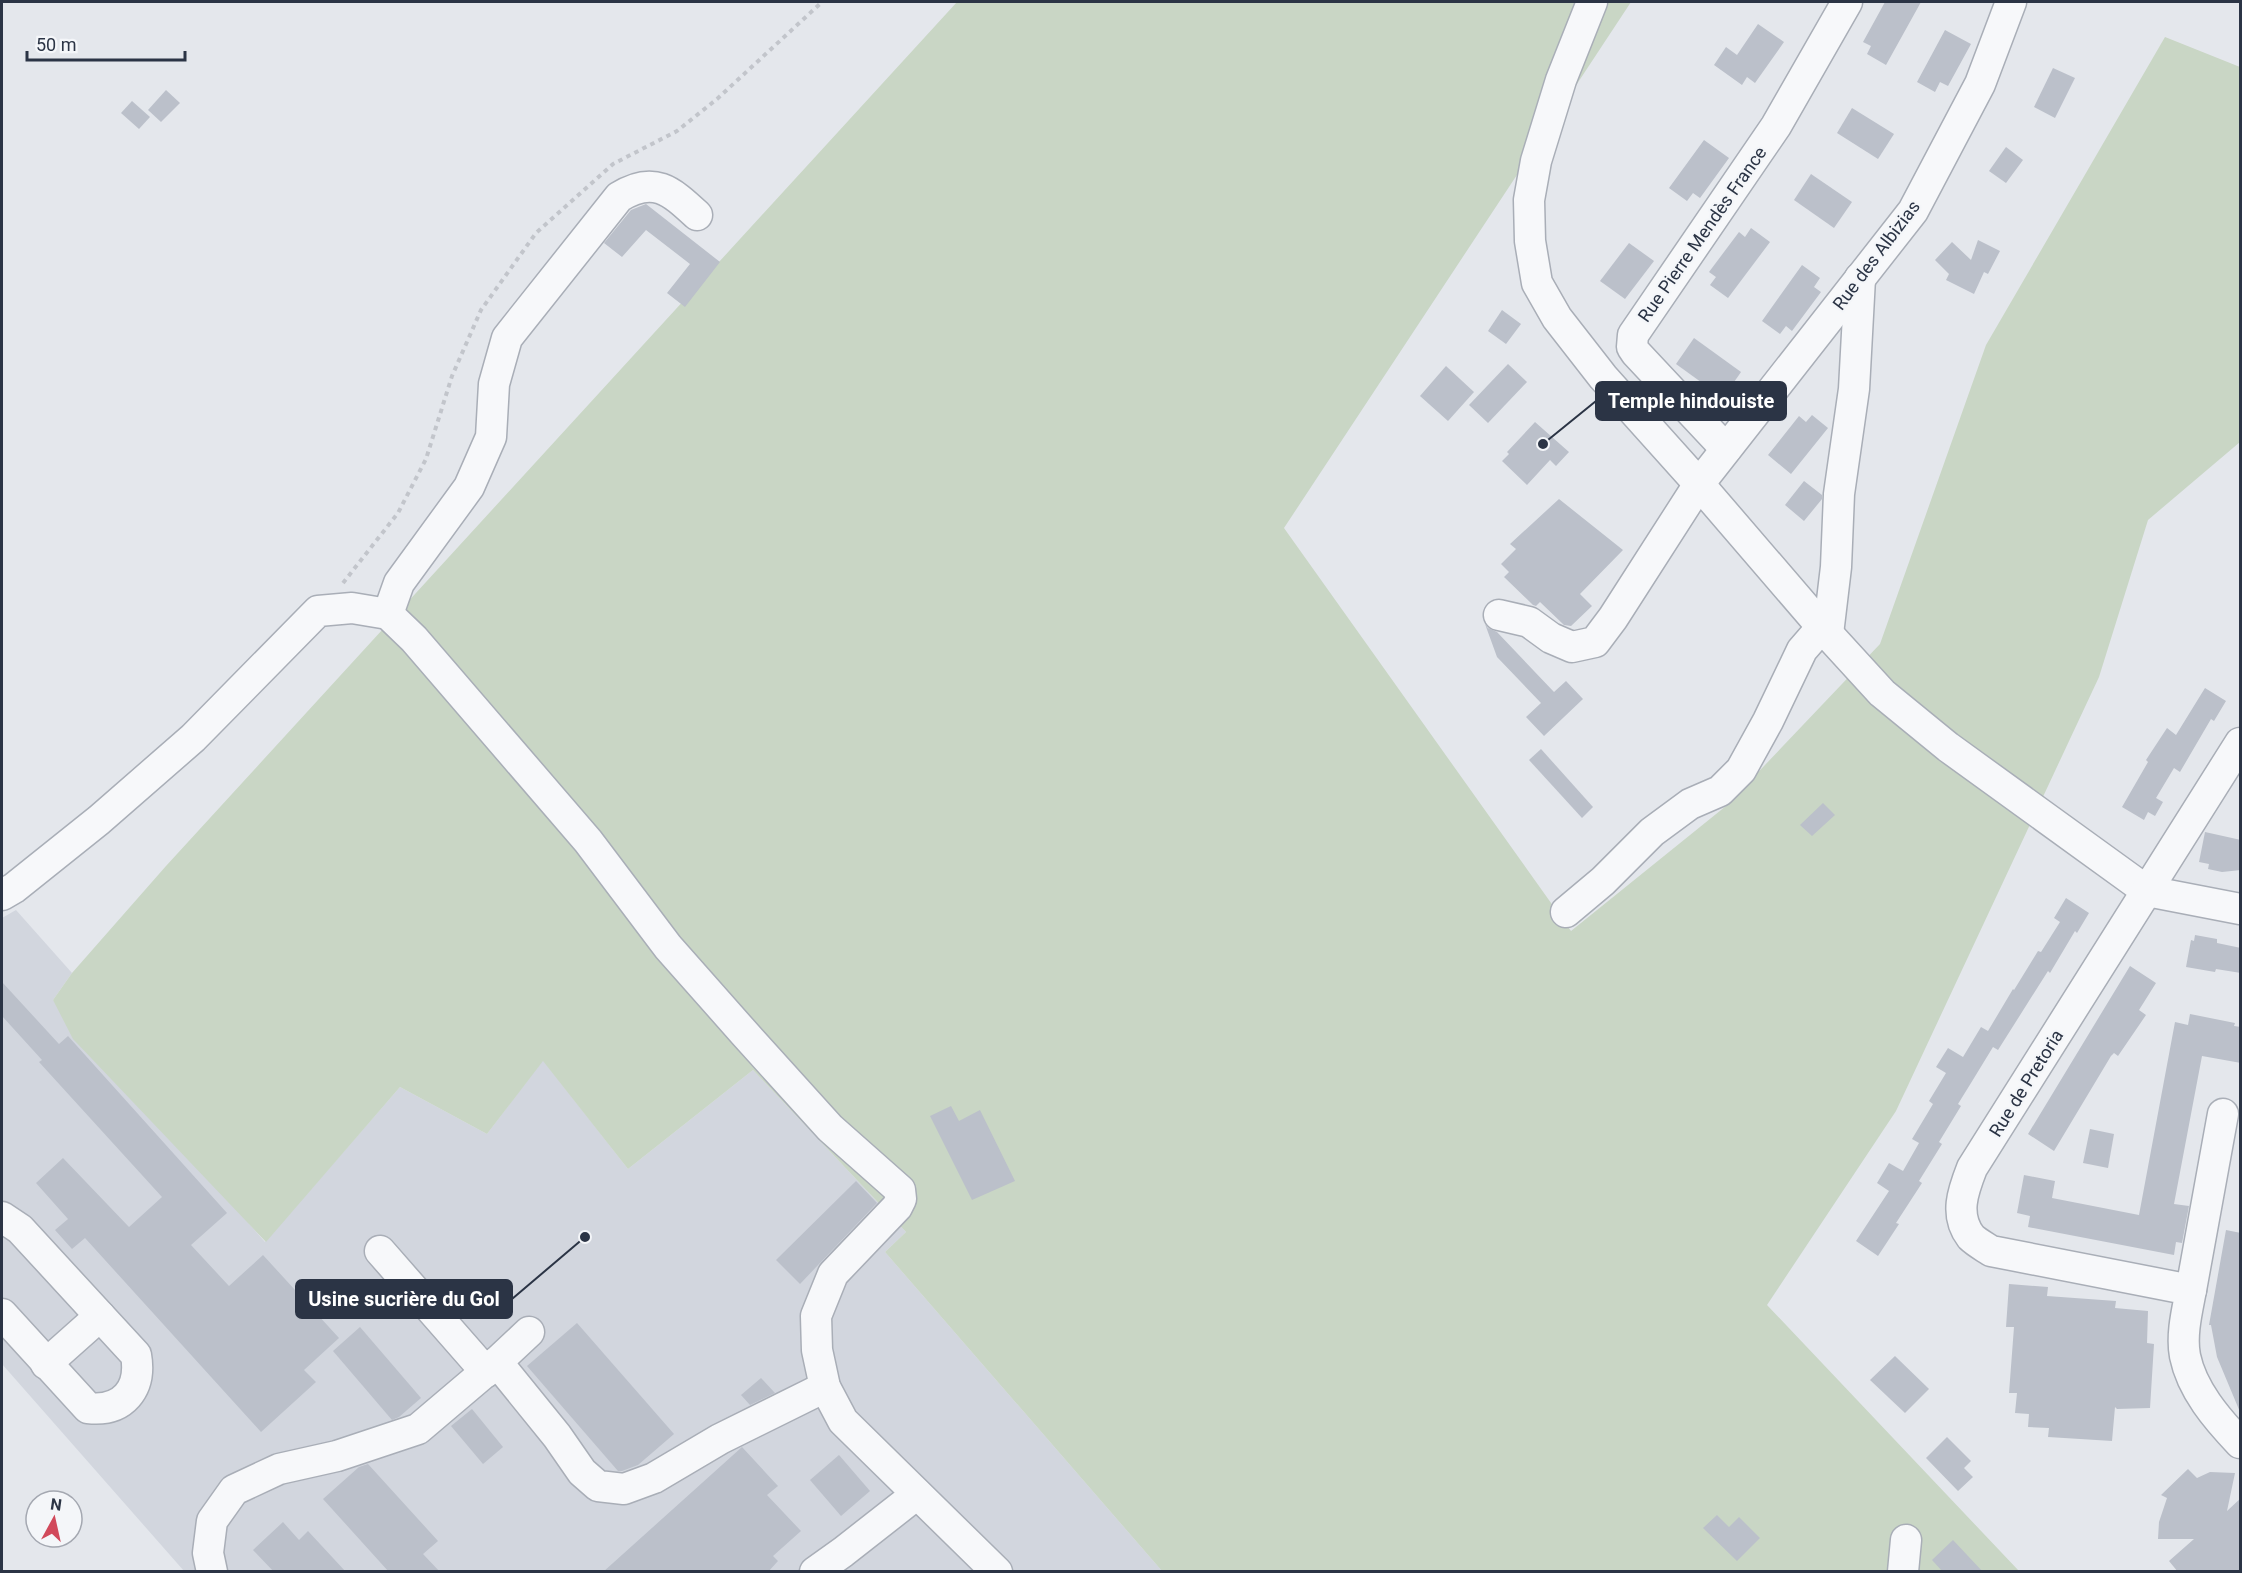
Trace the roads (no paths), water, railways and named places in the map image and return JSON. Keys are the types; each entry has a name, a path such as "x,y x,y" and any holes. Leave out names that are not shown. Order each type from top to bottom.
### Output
{"street":[{"path":"1592,2 1561,80 1536,161 1529,200 1530,241 1537,283 1557,318 1603,377 1882,693 1948,747 2147,891 2241,909"},
{"name":"Rue Pierre Mendès France","path":"1726,449 1636,353 1632,346 1633,335 1776,126 1847,2"},
{"name":"Rue des Albizias","path":"1499,615 1529,622 1551,638 1572,647 1595,642 1613,618 1699,484 1913,211 1980,84 2011,2"},
{"path":"388,614 399,583 469,488 491,437 494,384 507,339 553,279 619,197 633,188 651,185 673,194 697,215"},
{"path":"1566,912 1603,881 1652,832 1690,804 1720,791 1741,770 1768,721 1802,650 1825,630 1836,567 1839,494 1854,389 1860,278"},
{"path":"2,895 14,888 99,820 194,738 318,611 352,608 388,614 414,639 512,749 588,841 668,947 745,1034 830,1128 900,1190 901,1199 897,1207 832,1274 816,1316 817,1350 825,1387 843,1421 991,1570"},
{"name":"Rue de Pretoria","path":"2191,1290 1991,1251 1972,1237 1961,1218 1962,1193 1972,1168 2241,743"},
{"path":"2223,1114 2185,1323 2185,1356 2196,1387 2217,1420 2241,1443"},
{"path":"2,1217 20,1229 136,1355 139,1372 134,1389 116,1404 98,1409 88,1408 2,1314"},
{"path":"380,1251 557,1436 582,1472 598,1486 624,1489 654,1478 720,1439 825,1387"},
{"path":"46,1364 100,1316"},
{"path":"212,1572 208,1553 212,1521 234,1490 279,1470 337,1456 418,1429 492,1367 529,1332"},
{"path":"814,1572 917,1494"},
{"path":"1903,1572 1906,1540"}],"place":[{"name":"Temple hindouiste","path":"1543,444"},
{"name":"Usine sucrière du Gol","path":"585,1237"}]}
